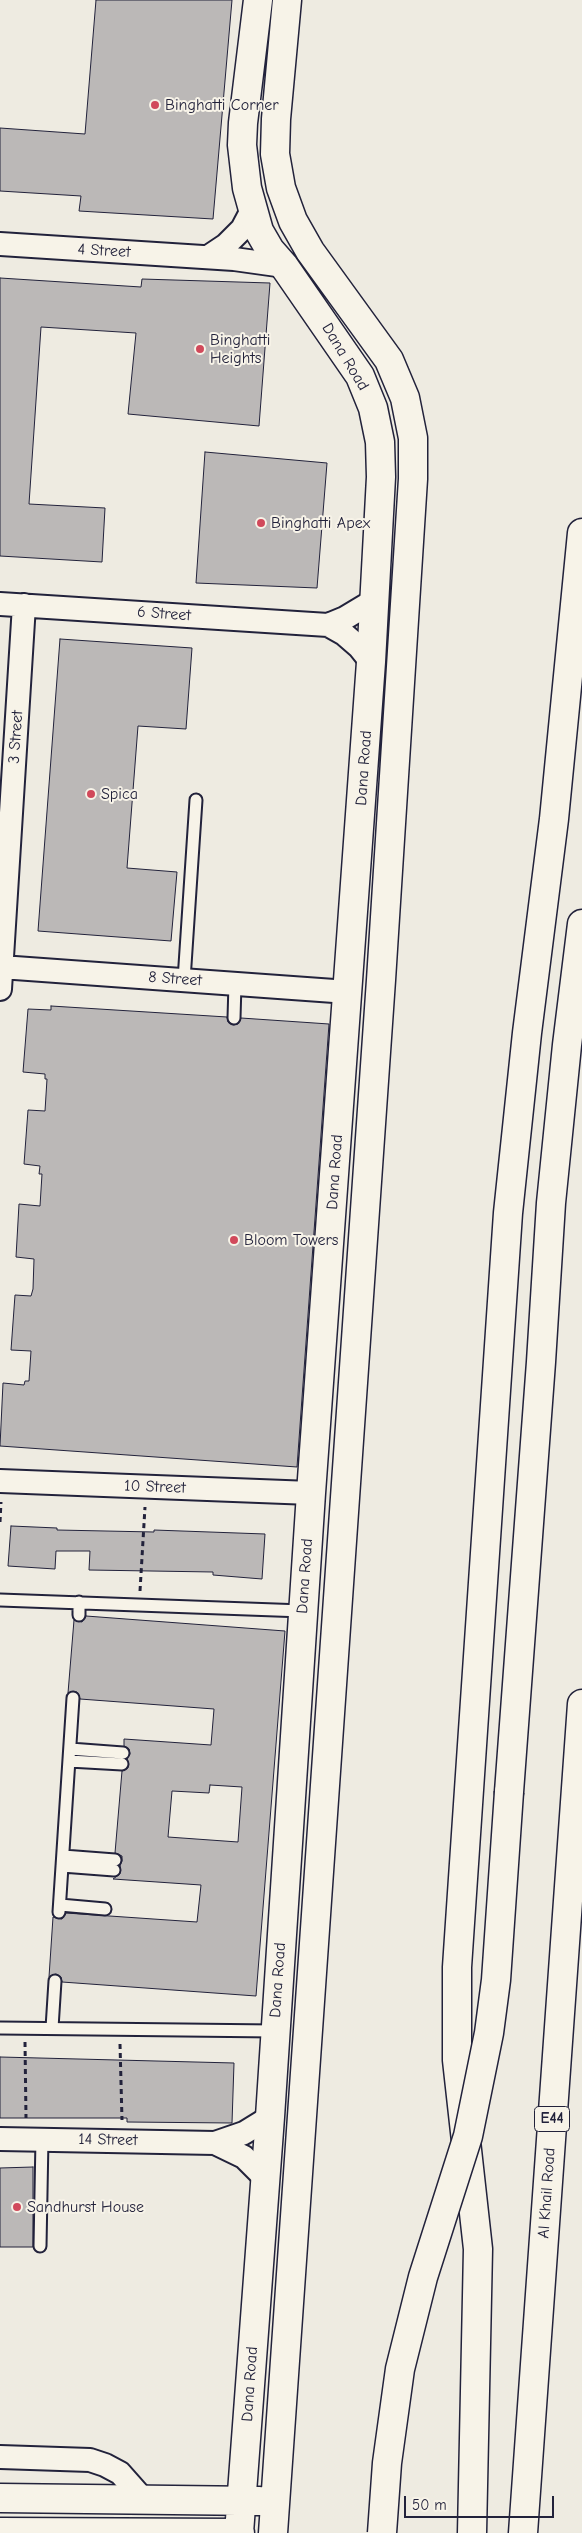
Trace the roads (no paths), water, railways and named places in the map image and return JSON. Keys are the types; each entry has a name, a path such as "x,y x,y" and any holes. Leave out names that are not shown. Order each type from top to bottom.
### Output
{"main road":[{"name":"Dana Road","path":"0,2532 239,2533 240,2500 266,2179 303,1611 371,662 381,477 380,442 373,408 360,376 284,266 270,250 259,231 252,210 244,174 242,145 258,0"},
{"name":"Dana Road","path":"273,2533 413,479 413,438 405,398 390,360 310,251 293,221 281,188 275,154 276,119 287,0"},
{"path":"472,2533 478,2249 457,2060 456,2014 459,1921 511,1186 526,1042 554,819 582,533"},
{"path":"382,2533 392,2416 408,2332 423,2277 468,2136 488,2041 496,1980 551,1203 567,1045 582,924"},
{"path":"366,966 378,973 379,992 369,1013 355,1012 348,990 359,967 366,966"},
{"path":"322,1472 338,1475 343,1481 344,1501 340,1520 326,1526 318,1524 311,1496 322,1472"},
{"name":"Al Khail Road","path":"523,2533 582,1704"},
{"path":"0,2498 276,2501"}],"street":[{"path":"208,257 226,245 242,229 252,210"},
{"name":"4 Street","path":"0,244 208,257 284,266"},
{"name":"6 Street","path":"328,625 345,618 375,600"},
{"name":"6 Street","path":"0,604 328,625 344,634 359,647 371,662"},
{"name":"3 Street","path":"0,989 24,605"},
{"name":"8 Street","path":"1,967 348,990"},
{"name":"10 Street","path":"0,1481 311,1496"},
{"name":"14 Street","path":"0,2139 215,2142 244,2133 270,2117"},
{"name":"14 Street","path":"215,2142 244,2156 266,2179"},
{"path":"0,2457 90,2460 120,2473 143,2499"}],"lane":[{"path":"184,980 196,800"},
{"path":"234,1018 235,984"},
{"path":"0,1600 303,1611"},
{"path":"79,1615 80,1602"},
{"path":"73,1698 60,1908 106,1908"},
{"path":"70,1755 123,1758"},
{"path":"63,1861 114,1865"},
{"path":"52,2028 55,1981"},
{"path":"0,2028 275,2031"},
{"path":"34,2139 40,2246"}],"place":[{"name":"Binghatti Corner","path":"155,105"},
{"name":"Binghatti Heights","path":"200,349"},
{"name":"Binghatti Apex","path":"261,523"},
{"name":"Spica","path":"91,794"},
{"name":"Bloom Towers","path":"234,1240"},
{"name":"Sandhurst House","path":"17,2207"}]}
